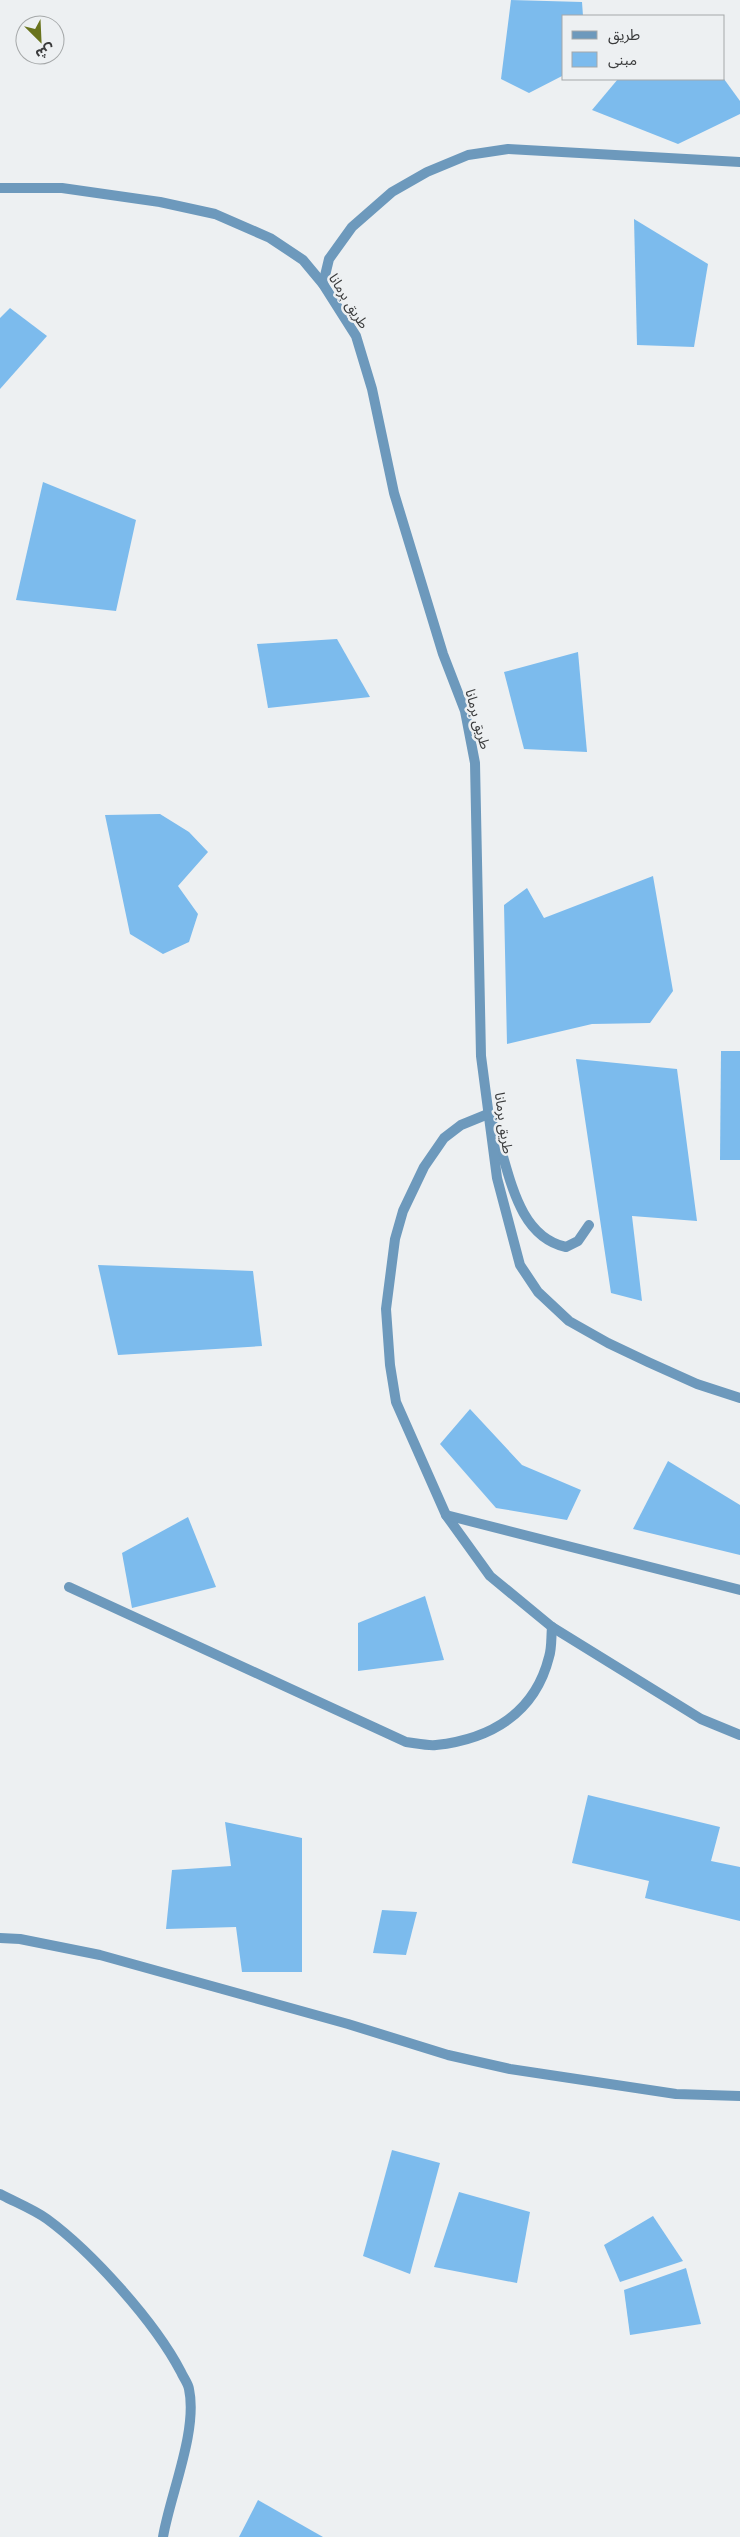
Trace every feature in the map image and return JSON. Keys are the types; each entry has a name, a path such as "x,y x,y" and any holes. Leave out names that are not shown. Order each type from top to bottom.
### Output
{"street":[{"path":"323,284 329,259 352,227 392,192 427,172 468,155 508,149 740,162"},
{"name":"طريق برمانا","path":"0,188 62,188 160,202 215,214 270,238 303,260 323,284 356,336 372,389 394,493 443,654 465,711 475,763 481,1056 497,1178 520,1265 538,1292 569,1321 608,1343 697,1384 740,1398"},
{"path":"590,1224 578,1241 566,1247 552,1242 533,1226 509,1181 497,1134 488,1114 461,1125 444,1138 424,1167 403,1211 396,1239 386,1309 390,1365 396,1402 446,1515 490,1576 552,1627 701,1719 740,1735"},
{"path":"446,1515 740,1590"},
{"path":"69,1587 406,1742 435,1745 474,1737 501,1726 524,1708 540,1684 550,1656 552,1627"},
{"path":"0,1938 20,1939 100,1955 348,2024 448,2055 510,2069 676,2094 740,2096"},
{"path":"0,2194 46,2218 122,2290 153,2329 175,2361 189,2388 190,2413 182,2465 163,2537"}],"building":[{"path":"511,0 582,2 583,15 562,15 562,76 529,93 501,79"},
{"path":"617,80 725,80 740,101 740,114 678,144 592,110"},
{"path":"634,219 708,264 694,347 637,345"},
{"path":"10,308 47,336 0,389 0,318"},
{"path":"43,482 136,520 116,611 16,600"},
{"path":"337,639 370,697 268,708 257,644"},
{"path":"578,652 587,752 524,749 504,672"},
{"path":"160,814 189,832 208,852 178,886 198,914 189,942 163,954 130,934 105,815"},
{"path":"653,876 673,991 650,1023 592,1024 507,1044 504,905 527,888 544,918"},
{"path":"721,1051 740,1051 740,1160 720,1160"},
{"path":"576,1059 677,1069 697,1221 632,1216 642,1301 611,1293"},
{"path":"98,1265 253,1271 262,1346 118,1355"},
{"path":"470,1409 522,1465 581,1490 567,1520 496,1508 440,1444"},
{"path":"668,1461 740,1505 740,1555 633,1529"},
{"path":"188,1517 216,1587 132,1608 122,1553"},
{"path":"425,1596 444,1660 358,1671 358,1623"},
{"path":"588,1795 720,1827 711,1861 740,1867 740,1921 645,1898 649,1881 572,1863"},
{"path":"225,1822 302,1838 302,1972 242,1972 236,1927 166,1929 172,1870 231,1866"},
{"path":"382,1910 417,1912 406,1955 373,1953"},
{"path":"392,2150 440,2163 410,2274 363,2256"},
{"path":"459,2192 530,2212 517,2283 434,2267"},
{"path":"653,2216 683,2261 620,2282 604,2245"},
{"path":"686,2268 701,2324 630,2335 624,2290"},
{"path":"258,2500 323,2537 239,2537"}]}
